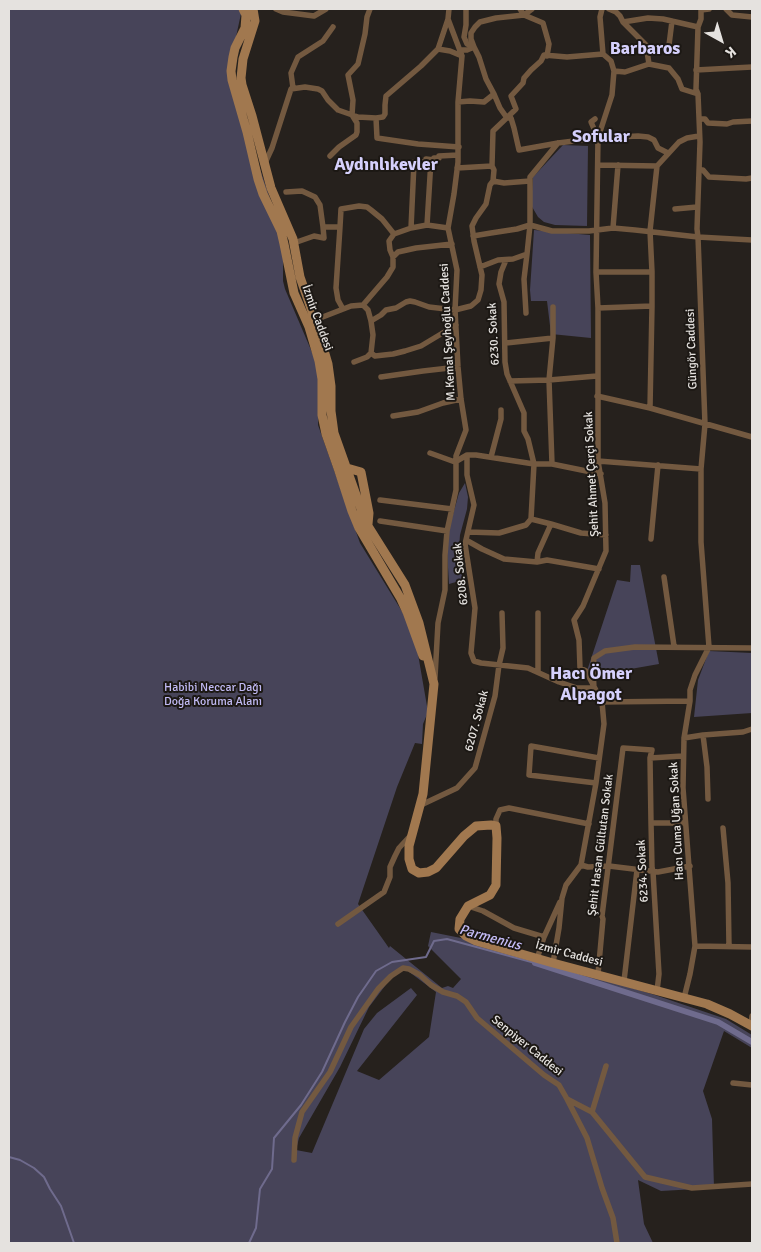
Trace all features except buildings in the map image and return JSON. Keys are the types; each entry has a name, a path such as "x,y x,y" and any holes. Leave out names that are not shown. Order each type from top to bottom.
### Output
{"street":[{"name":"İzmir Caddesi","path":"243,9 246,15 245,28 235,48 231,65 232,80 258,179 281,231 290,281 309,327 319,361 322,379 322,415 326,434 359,528 394,585 407,612 434,684"},
{"name":"İzmir Caddesi","path":"253,9 255,21 243,59 241,78 271,188 294,243 300,277 315,320 329,373 331,386 330,411 335,438 367,524 405,585 420,623 434,684 421,805 409,846 409,859 412,869 419,873 428,872 436,868 464,836 476,826 496,826"},
{"path":"276,9 282,12 314,16 315,12 326,9"},
{"path":"330,156 338,147 356,135 358,129 352,115 353,100 348,75 358,64 370,9"},
{"name":"M.Kemal Şeyhoğlu Caddesi","path":"434,684 438,624 445,590 447,532 456,490 455,462 466,430 458,367 455,310 457,274 448,228 458,168 458,102 461,53 448,19 449,9"},
{"path":"466,9 464,37 467,44 474,47"},
{"path":"532,9 480,22 474,27 471,34 471,39 486,79 500,108 507,118 511,118 519,150 598,138 638,136 654,140 658,148 668,153"},
{"path":"598,138 612,95 614,71 611,61 603,54 600,17 602,9"},
{"path":"610,9 616,12 623,22 646,45 649,64"},
{"path":"701,9 709,9"},
{"name":"Güngör Caddesi","path":"701,9 701,19 698,27 696,70 699,119 697,230 704,424 701,469 701,542 709,647"},
{"path":"726,9 732,15 752,17"},
{"path":"522,12 543,23 549,44 547,56"},
{"path":"623,22 648,18 698,27"},
{"path":"264,165 277,135 289,91 293,88 305,87 318,89 322,91 338,110 352,115 383,117 386,114 386,96 438,50 448,19"},
{"path":"668,45 672,21"},
{"path":"293,88 291,73 298,57 323,41 333,27"},
{"path":"438,50 461,53 474,47"},
{"path":"371,321 386,310 396,308 410,301 429,307 455,310 471,306 478,300 482,275 472,226 486,204 490,185 494,181 492,166 493,130 516,109 511,96 544,55 567,57 603,54"},
{"path":"614,71 625,72 649,64 669,68 678,79 682,88 698,94"},
{"path":"696,70 752,67"},
{"path":"458,102 484,102 494,94"},
{"path":"376,118 377,138 459,147"},
{"path":"595,119 591,122 598,138"},
{"path":"699,119 705,119 708,124 752,121"},
{"path":"650,408 652,272 650,231 657,166 680,142 687,138 699,136"},
{"name":"Şehit Ahmet Çerçi Sokak","path":"553,963 562,898 566,885 581,865 596,783 604,724 602,702 586,671 580,668 579,640 574,620 606,551 604,503 598,461 598,308 596,272 598,138"},
{"path":"526,313 524,279 530,225 530,176 558,143"},
{"path":"404,165 414,162 426,162 426,159 431,160 439,158 439,156 458,155"},
{"path":"426,225 431,160"},
{"path":"411,228 414,163"},
{"path":"598,165 657,166"},
{"path":"613,228 618,165"},
{"path":"458,168 492,166"},
{"path":"699,170 703,170 708,177 752,178"},
{"path":"494,181 530,181"},
{"path":"286,192 302,191 315,197 320,205 324,238 314,236 294,243"},
{"path":"343,309 338,300 336,288 341,209 363,206 378,215 394,234"},
{"path":"675,210 698,207"},
{"path":"362,305 391,271 394,264 389,245 394,234 426,225 448,228"},
{"path":"473,236 530,225 552,231 613,228 698,237 752,240"},
{"path":"323,227 340,227"},
{"path":"393,257 398,252 416,248 452,244"},
{"path":"480,267 498,260 513,260 527,254"},
{"name":"6230. Sokak","path":"506,260 499,284 504,302 506,370 524,414 524,431 528,438 534,464 531,519"},
{"path":"596,272 652,272"},
{"path":"315,320 356,305 362,305 368,310 371,321 371,353 354,362"},
{"path":"598,308 652,306"},
{"path":"552,464 550,380 553,307"},
{"path":"371,353 375,356 393,354 421,346 456,325"},
{"path":"506,343 553,338"},
{"path":"381,377 423,370 458,367"},
{"path":"510,380 550,380 598,376"},
{"path":"598,396 650,408 752,437"},
{"path":"393,416 418,412 461,399"},
{"path":"491,457 501,419 501,410"},
{"path":"430,453 455,462 467,455 476,455 534,464 552,464 600,474"},
{"name":"6208. Sokak","path":"467,455 467,475 474,506 465,544 475,608 471,653 474,661 528,668 577,688 594,688"},
{"path":"598,461 701,469"},
{"path":"651,539 658,465"},
{"path":"380,500 452,509"},
{"path":"468,532 499,533 526,525 531,519 581,532 606,535"},
{"path":"380,521 447,532"},
{"path":"536,562 551,524"},
{"path":"466,540 482,550 504,558 536,562 547,560 599,569"},
{"path":"664,578 674,646"},
{"name":"6207. Sokak","path":"421,805 457,788 475,768 495,696 503,648 502,613"},
{"path":"538,613 538,672"},
{"path":"594,688 594,658 606,651 635,647 674,646 752,648"},
{"name":"Hacı Cuma Uğan Sokak","path":"684,998 695,946 683,788 684,738 690,690 709,647"},
{"path":"602,702 690,701"},
{"path":"684,738 743,732 752,729"},
{"path":"703,735 708,799"},
{"path":"596,783 529,775 531,746 600,758"},
{"name":"Şehit Hasan Gültutan Sokak","path":"598,974 602,916 623,748 652,750"},
{"name":"6234. Sokak","path":"652,750 650,758 650,823 659,974 657,991"},
{"path":"650,758 683,756"},
{"path":"468,906 490,895 496,885 496,819 500,810 509,808 589,824"},
{"path":"650,823 685,823"},
{"path":"723,828 728,883 729,946"},
{"path":"338,924 384,892 390,877 390,867 395,856 399,848 413,832"},
{"path":"581,865 609,866 653,872 690,866"},
{"path":"624,982 637,870"},
{"path":"537,958 562,898"},
{"name":"İzmir Caddesi","path":"468,906 460,919 460,928 466,936 476,941 707,1004 752,1023"},
{"path":"468,906 483,911 514,928 544,938"},
{"path":"695,946 752,947"},
{"name":"Senpiyer Caddesi","path":"294,1160 295,1138 302,1112 330,1072 351,1027 378,989 391,976 403,968 409,969 420,975 431,985 466,1002 477,1018 544,1075 559,1085 567,1099 592,1112 644,1177 692,1188 752,1184"},
{"path":"592,1112 606,1066"},
{"path":"733,1083 752,1084"},
{"path":"567,1099 587,1138 613,1218 617,1243"}],"green space":[{"name":"Habibi Neccar Dağı Doğa Koruma Alanı","path":"9,9 242,9 228,74 283,237 283,281 285,289 320,371 318,425 360,543 414,631 428,712 423,724 422,744 415,743 397,787 358,904 389,948 390,946 442,988 448,986 453,988 461,979 428,946 431,932 471,940 655,995 726,1019 752,1035 752,1048 724,1031 703,1091 712,1119 714,1188 661,1191 638,1180 644,1224 653,1243 9,1243","holes":["404,968 436,992 429,1037 379,1080 357,1071 417,995 411,988 377,1013 364,1029 312,1153 296,1150 299,1138 340,1067 369,1007 397,970"]},
{"path":"563,145 588,146 587,226 555,225 544,222 538,217 531,205 533,177"},
{"path":"534,230 590,235 591,338 551,334 547,301 531,301"},
{"path":"465,483 468,497 467,509 460,535 459,548 463,580 449,584 448,532 459,493"},
{"path":"631,565 640,565 659,664 585,677 617,580 630,582"},
{"path":"709,651 752,653 752,713 694,717 698,680"}],"waterway":[{"name":"Parmenius","path":"249,1243 256,1228 260,1189 272,1169 274,1138 301,1105 322,1072 358,997 376,971 392,962 426,957 434,941 447,939 535,963"},
{"name":"Parmenius","path":"535,963 718,1022 752,1042"},
{"path":"9,1157 20,1160 34,1168 44,1177 61,1206 74,1243"}],"district":[{"name":"Barbaros","path":"645,49"},
{"name":"Sofular","path":"601,137"},
{"name":"Aydınlıkevler","path":"386,165"},
{"name":"Hacı Ömer Alpagot","path":"591,684"}]}
